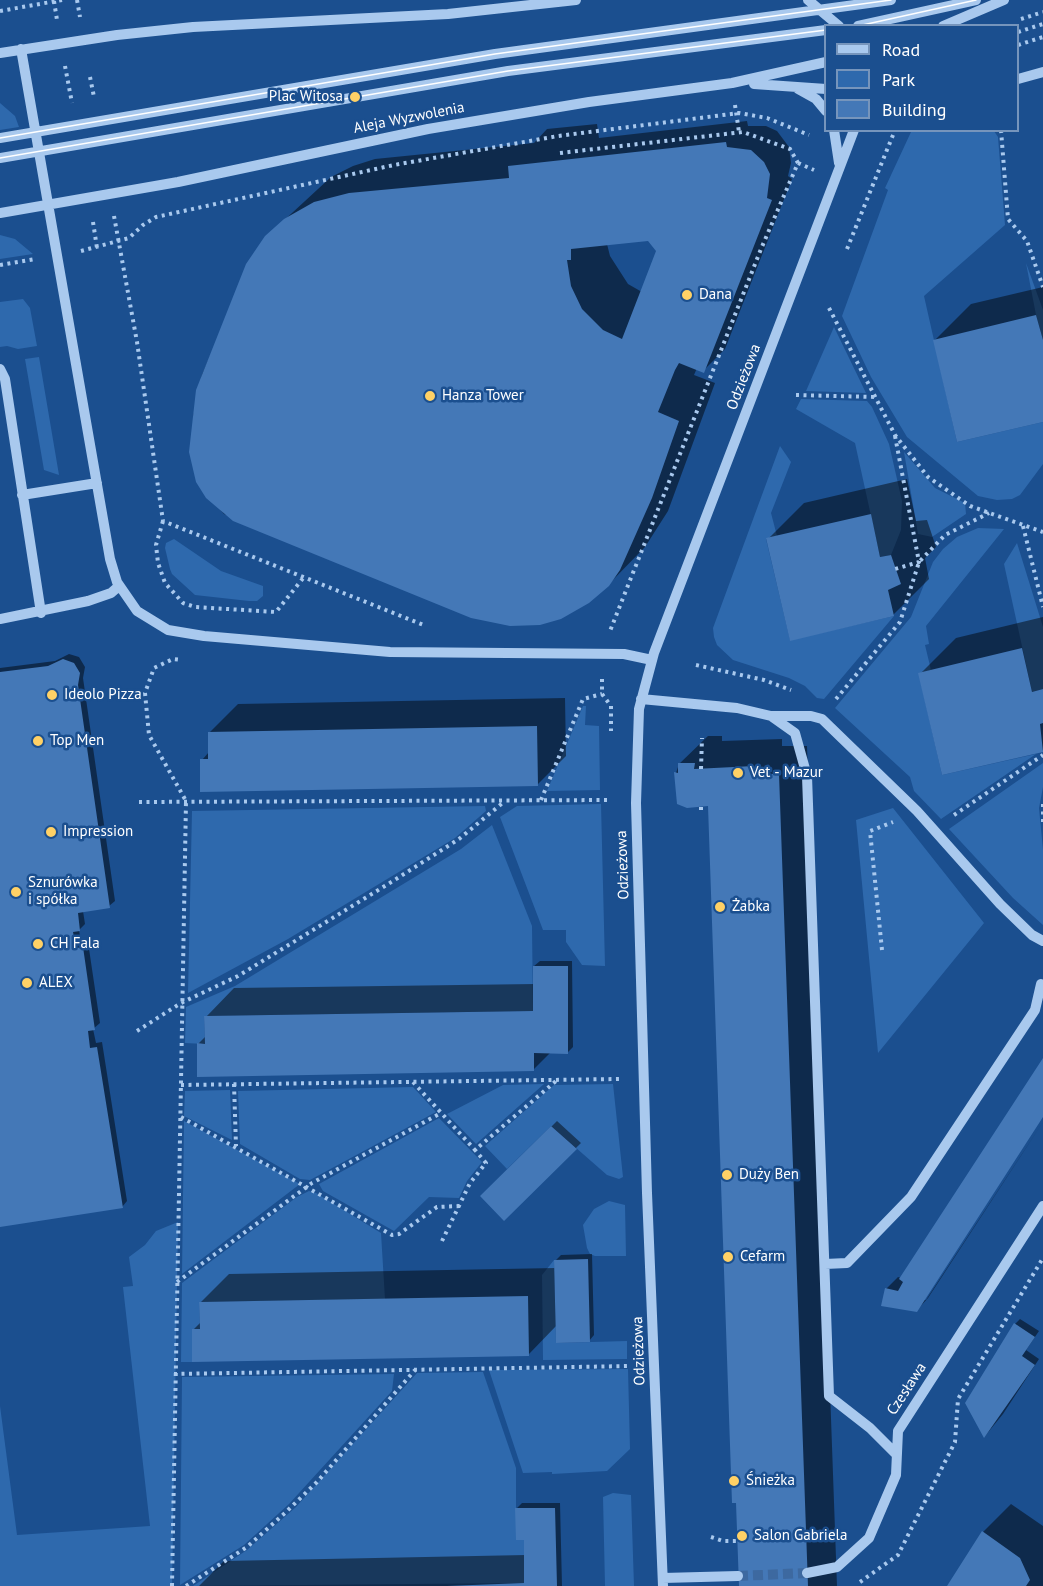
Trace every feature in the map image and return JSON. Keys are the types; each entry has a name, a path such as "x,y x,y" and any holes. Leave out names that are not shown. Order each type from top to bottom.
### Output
{"street":[{"path":"0,53 193,27 448,14 576,0"},
{"path":"808,0 837,24"},
{"path":"0,138 495,54 891,0"},
{"path":"867,24 976,0"},
{"path":"948,24 1004,0"},
{"path":"0,158 508,71 824,30"},
{"path":"21,49 110,559 119,586 132,606 147,619 174,632 194,635 390,652 601,654 628,655 652,660"},
{"name":"Aleja Wyzwolenia","path":"0,213 177,182 493,117 732,83 824,62"},
{"path":"1019,78 1043,72"},
{"path":"732,83 824,89"},
{"path":"786,85 809,94 824,110"},
{"name":"Odzieżowa","path":"834,132 839,157 836,178"},
{"name":"Odzieżowa","path":"663,1582 647,1193 636,803 636,738 641,699 652,660 853,132"},
{"path":"0,369 5,379 41,613"},
{"path":"22,495 97,483"},
{"path":"0,619 41,613 88,602 111,593 119,586"},
{"path":"641,699 737,708 771,716 811,716 822,719 909,804 1000,904 1032,935 1043,941"},
{"path":"771,716 795,733 807,776 830,1396 870,1428 896,1454"},
{"path":"825,1264 847,1263 911,1197 1035,1010 1041,984"},
{"name":"Czesława","path":"807,1573 837,1567 869,1538 896,1475 897,1431 1043,1206"},
{"path":"663,1582 738,1576"}],"path":[{"path":"0,11 62,0"},
{"path":"77,0 80,19"},
{"path":"54,1 58,22"},
{"path":"1019,31 1043,24"},
{"path":"1019,44 1043,37"},
{"path":"735,101 739,132"},
{"path":"78,252 118,243 156,217 372,170 558,136 736,113 760,116 814,137"},
{"path":"560,153 739,132 754,134 790,149 798,163 819,171"},
{"path":"847,249 894,132"},
{"path":"1001,132 1008,219 1027,241 1043,287"},
{"path":"598,632 609,633 752,271 798,163"},
{"path":"864,189 871,192"},
{"path":"113,212 137,342 163,521 156,546 158,563 165,583 183,603 195,607 276,612 304,577"},
{"path":"93,224 97,248"},
{"path":"0,265 37,259"},
{"path":"829,308 895,435 928,477 970,506 1043,532"},
{"path":"796,395 876,397"},
{"path":"895,435 919,562"},
{"path":"837,698 900,622 919,562 945,535 989,513"},
{"path":"163,521 427,627"},
{"path":"1023,525 1043,607"},
{"path":"896,569 919,562"},
{"path":"172,1586 186,801 149,735 145,693 154,668 173,659 190,660 195,607"},
{"path":"601,654 602,694 611,706"},
{"path":"696,665 764,680 796,692 811,716"},
{"path":"540,800 583,699 602,694"},
{"path":"700,769 702,738"},
{"path":"971,804 1043,755"},
{"path":"139,802 612,800"},
{"path":"137,1031 181,1003 238,976 393,881 459,839 506,801"},
{"path":"1043,804 1043,822"},
{"path":"882,950 870,831 902,819"},
{"path":"181,1085 620,1079"},
{"path":"475,1150 556,1080"},
{"path":"413,1081 486,1163 470,1183 442,1241"},
{"path":"234,1084 236,1146"},
{"path":"176,1282 308,1186 441,1113"},
{"path":"180,1117 392,1234 399,1234 437,1207 460,1206"},
{"path":"856,1585 898,1555 955,1442 958,1399 1043,1258"},
{"path":"174,1374 632,1365"},
{"path":"186,1586 247,1547 285,1513 325,1473 415,1370"},
{"path":"806,1538 840,1534"},
{"path":"711,1537 723,1541 737,1541"}],"green space":[{"path":"0,103 15,116 19,127 0,130"},
{"path":"911,132 995,132 998,137 1005,225 924,296 957,442 1043,422 1043,464 1020,495 1012,499 997,500 978,496 907,437 871,377 842,316 888,190 885,188"},
{"path":"0,235 15,239 33,254 0,259"},
{"path":"1026,263 1043,310 1043,340 1036,315"},
{"path":"23,299 30,308 37,346 18,349 0,347 0,302"},
{"path":"834,327 866,393 806,391"},
{"path":"39,357 59,475 44,470 25,359"},
{"path":"801,399 867,401 872,407 889,444 902,501 901,530 891,555 880,557 855,443 796,409"},
{"path":"780,446 791,462 771,513 777,536 766,539 790,640 894,616 824,699 817,698 805,686 789,678 733,660 717,645 714,637 713,628"},
{"path":"904,452 935,488 965,503 966,514 932,537 918,534"},
{"path":"978,528 1004,529 926,626 929,644 925,645 931,670 919,674 942,775 1036,754 941,819 914,791 910,777 835,708 911,617 933,562 943,549 957,537"},
{"path":"174,539 221,571 263,586 263,596 257,601 249,601 195,595 172,574 170,569 165,548 166,543"},
{"path":"1017,543 1043,627 1043,689 1032,692 1004,564"},
{"path":"583,706 586,706 585,725 599,726 600,790 547,791"},
{"path":"1043,763 1043,787 1039,808 1043,850 1043,925 1013,898 949,829"},
{"path":"601,804 605,966 582,965 566,942 566,930 543,930 500,817 517,806"},
{"path":"485,806 486,811 455,838 288,939 188,993 192,811"},
{"path":"893,808 984,923 878,1053 856,820"},
{"path":"492,825 532,926 533,1011 204,1016 205,1044 185,1043 186,1007 235,986 461,849"},
{"path":"544,1084 476,1144 447,1114 503,1085"},
{"path":"613,1084 623,1177 619,1179 607,1175 551,1126 507,1169 485,1146 554,1085"},
{"path":"413,1087 436,1112 310,1180 300,1179 240,1144 238,1091"},
{"path":"230,1090 232,1140 184,1116 185,1091"},
{"path":"439,1118 482,1162 467,1181 459,1198 429,1197 394,1231 323,1191 319,1184"},
{"path":"184,1121 300,1184 182,1274"},
{"path":"309,1191 381,1233 385,1299 199,1302 200,1329 192,1329 192,1362 181,1362 182,1283 297,1197"},
{"path":"609,1201 625,1205 626,1256 595,1256 590,1254 587,1248 583,1225 594,1209"},
{"path":"178,1222 172,1586 0,1586 0,1406 17,1535 150,1526 123,1287 133,1286 129,1257 145,1245 156,1231"},
{"path":"554,1260 556,1343 627,1341 627,1359 543,1360 542,1275"},
{"path":"628,1369 630,1449 607,1471 523,1473 489,1370"},
{"path":"483,1372 516,1468 516,1540 524,1540 524,1583 193,1586 247,1550 296,1507 417,1373"},
{"path":"394,1374 392,1391 289,1504 244,1545 180,1585 182,1377"},
{"path":"613,1493 631,1495 634,1586 605,1586 603,1497"}],"building":[{"name":"Hanza Tower","path":"726,142 727,147 751,150 764,162 770,174 767,198 772,200 704,373 679,363 675,370 658,412 679,421 652,498 620,570 609,586 589,603 561,619 540,625 510,626 471,618 233,521 206,498 196,482 189,452 196,390 246,264 265,236 284,219 314,202 349,193 509,178 508,166","holes":["648,241 656,251 622,339 603,330 582,309 571,286 567,260 571,260 571,249"]},
{"path":"1036,315 1043,340 1043,422 957,442 933,340"},
{"path":"871,514 880,557 891,555 901,584 888,590 894,616 790,641 766,538"},
{"path":"1022,648 1032,692 1043,689 1043,723 1040,724 1043,752 942,775 918,673"},
{"name":"CH Fala","path":"63,659 74,663 80,673 78,685 110,908 78,913 80,931 73,932 76,948 83,947 95,1030 88,1031 90,1048 97,1047 123,1208 0,1227 0,672 48,666"},
{"path":"537,726 538,786 200,792 200,759 208,759 208,732"},
{"path":"678,763 695,763 694,769 754,766 754,774 779,774 808,1586 739,1586 736,1503 732,1503 708,806 687,808 677,804 674,772 678,773"},
{"path":"533,966 568,966 568,1054 534,1053 534,1071 197,1077 197,1043 205,1044 204,1016 533,1011"},
{"path":"1043,1058 1043,1117 917,1312 881,1306 885,1288 898,1291 903,1282 899,1279"},
{"path":"551,1126 577,1149 504,1221 480,1196"},
{"path":"588,1259 590,1342 556,1343 554,1260"},
{"path":"528,1296 529,1356 192,1362 192,1329 200,1329 199,1302"},
{"path":"1014,1323 1035,1337 1022,1356 1035,1365 984,1438 965,1403"},
{"path":"515,1508 555,1508 557,1586 447,1586 524,1583 524,1540 516,1540"},
{"path":"982,1531 1020,1558 1030,1580 1026,1586 947,1586"}],"tunnel":[{"path":"738,1576 807,1573"}],"tram line":[{"path":"0,138 495,54 891,0"},
{"path":"867,24 976,0"},
{"path":"0,158 508,71 824,30"}],"place":[{"name":"Plac Witosa","path":"355,97"},
{"name":"Dana","path":"687,295"},
{"name":"Hanza Tower","path":"430,396"},
{"name":"Ideolo Pizza","path":"52,695"},
{"name":"Top Men","path":"38,741"},
{"name":"Vet - Mazur","path":"738,773"},
{"name":"Impression","path":"51,832"},
{"name":"Sznurówka i spółka","path":"16,892"},
{"name":"Żabka","path":"720,907"},
{"name":"CH Fala","path":"38,944"},
{"name":"ALEX","path":"27,983"},
{"name":"Duży Ben","path":"727,1175"},
{"name":"Cefarm","path":"728,1257"},
{"name":"Śnieżka","path":"734,1481"},
{"name":"Salon Gabriela","path":"742,1536"}]}
